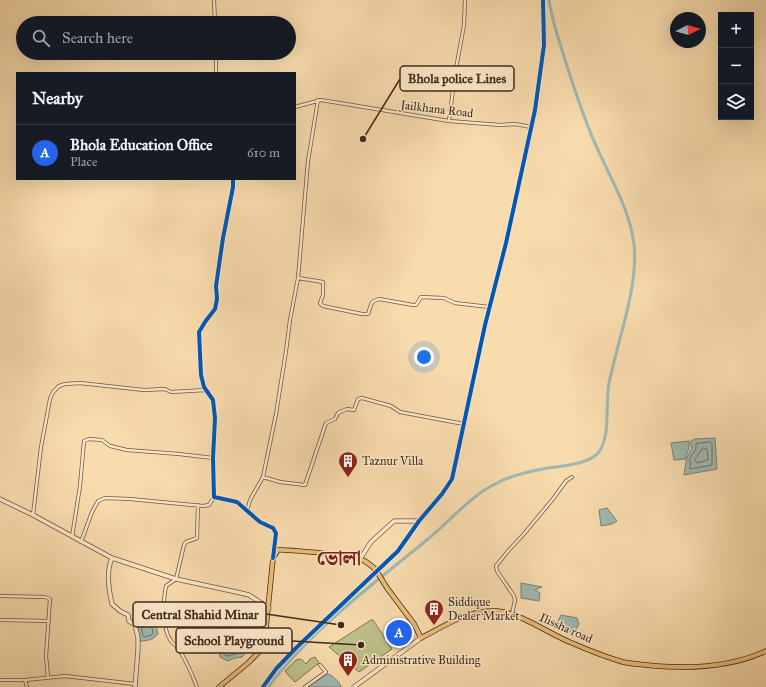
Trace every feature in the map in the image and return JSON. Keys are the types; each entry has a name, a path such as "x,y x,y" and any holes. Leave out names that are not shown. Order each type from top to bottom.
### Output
{"main road":[{"path":"219,687 248,664 262,649 269,608 273,558 278,550 282,549 348,555 360,559 372,566 414,624 421,638"},
{"name":"Ilissha road","path":"421,638 446,624 471,614 498,611 506,612 541,627 571,643 624,662 666,666 707,666 723,664 766,651"}],"street":[{"path":"214,0 215,16"},
{"path":"449,121 455,74 464,25 465,0"},
{"path":"263,687 276,669 296,648 398,551 419,521 442,494 452,479 489,307 506,243 535,110 544,45 542,0"},
{"path":"216,60 216,72"},
{"path":"247,511 250,500 262,477 276,414 298,278 310,147 318,100"},
{"name":"Jailkhana Road","path":"296,107 318,100 449,121 500,126 515,124 531,127"},
{"path":"81,542 92,512 98,501 105,498 209,505 214,497 213,458 215,424 213,400 204,387 201,375 199,332 204,322 215,309 217,299 216,286 223,238 234,180"},
{"path":"298,278 323,282 323,295 320,303 322,306 362,314 368,314 372,302 379,300 413,305 416,304 420,297 444,298 455,303 489,307"},
{"path":"33,515 41,447 50,399 58,386 80,383 144,390 166,389 171,392 207,390"},
{"path":"262,477 280,482 305,484 326,423 335,419 338,414 347,409 354,410 358,399 362,398 391,406 400,412 465,424"},
{"path":"72,537 80,486 84,441 89,439 102,440 110,446 127,450 213,458"},
{"path":"512,615 515,600 514,596 497,571 496,566 552,500 566,480 572,477"},
{"path":"214,497 237,502 260,522 275,530 276,538 273,558"},
{"path":"0,499 33,515 112,558 176,579 241,592 249,595 269,608"},
{"path":"197,687 177,646 171,641 166,630 163,600 166,586 176,579 184,545 186,542 197,538 198,505"},
{"path":"360,559 371,542 394,521 419,521"},
{"path":"0,680 25,680 65,676 135,685 138,638 135,625 129,621 128,615 120,611 112,604 109,578 112,558"},
{"path":"0,596 49,597 49,621 46,656 48,677"},
{"path":"0,620 49,621"},
{"path":"354,687 421,638"},
{"path":"305,687 326,672 320,665"},
{"path":"25,680 27,687"}],"green space":[{"path":"373,620 392,649 359,672 329,647"},
{"path":"315,657 319,663 295,682 285,671 296,660 301,659 306,664 310,659"}],"water":[{"path":"715,438 717,469 684,475 686,459 692,448 690,443 691,441 695,439"},
{"path":"689,441 689,448 685,459 674,460 671,443"},
{"path":"607,508 617,521 612,524 601,526 599,510"},
{"path":"521,583 542,587 535,590 540,593 539,601 521,598"},
{"path":"561,615 577,618 579,624 574,633 560,631 557,623"},
{"path":"143,617 154,618 158,634 150,640 140,641 137,623"},
{"path":"220,639 247,640 248,643 244,655 228,661 220,657"},
{"path":"328,674 336,679 341,687 307,687"}],"waterway":[{"path":"268,687 285,666 323,627 487,488 503,480 528,472 575,464 588,460 594,457 602,447 607,424 609,382 625,321 634,274 634,244 625,208 580,107 556,30 549,0"}],"cycle path":[{"path":"263,687 276,669 296,648 398,551 419,521 442,494 452,479 485,325 506,243 535,110 544,45 543,0"},
{"path":"233,180 216,286 217,299 215,309 199,332 201,375 204,387 213,400 215,418 213,458 214,497 237,502 260,522 273,528 276,533 273,558"}],"place":[{"name":"Bhola police Lines","path":"363,139"},
{"name":"Taznur Villa","path":"348,478"},
{"name":"Central Shahid Minar","path":"341,625"},
{"name":"Siddique Dealer Market","path":"434,626"},
{"name":"Bhola Education Office","path":"399,633"},
{"name":"School Playground","path":"361,645"},
{"name":"Administrative Building","path":"348,677"}],"district":[{"name":"ভোলা","path":"339,558"}]}
